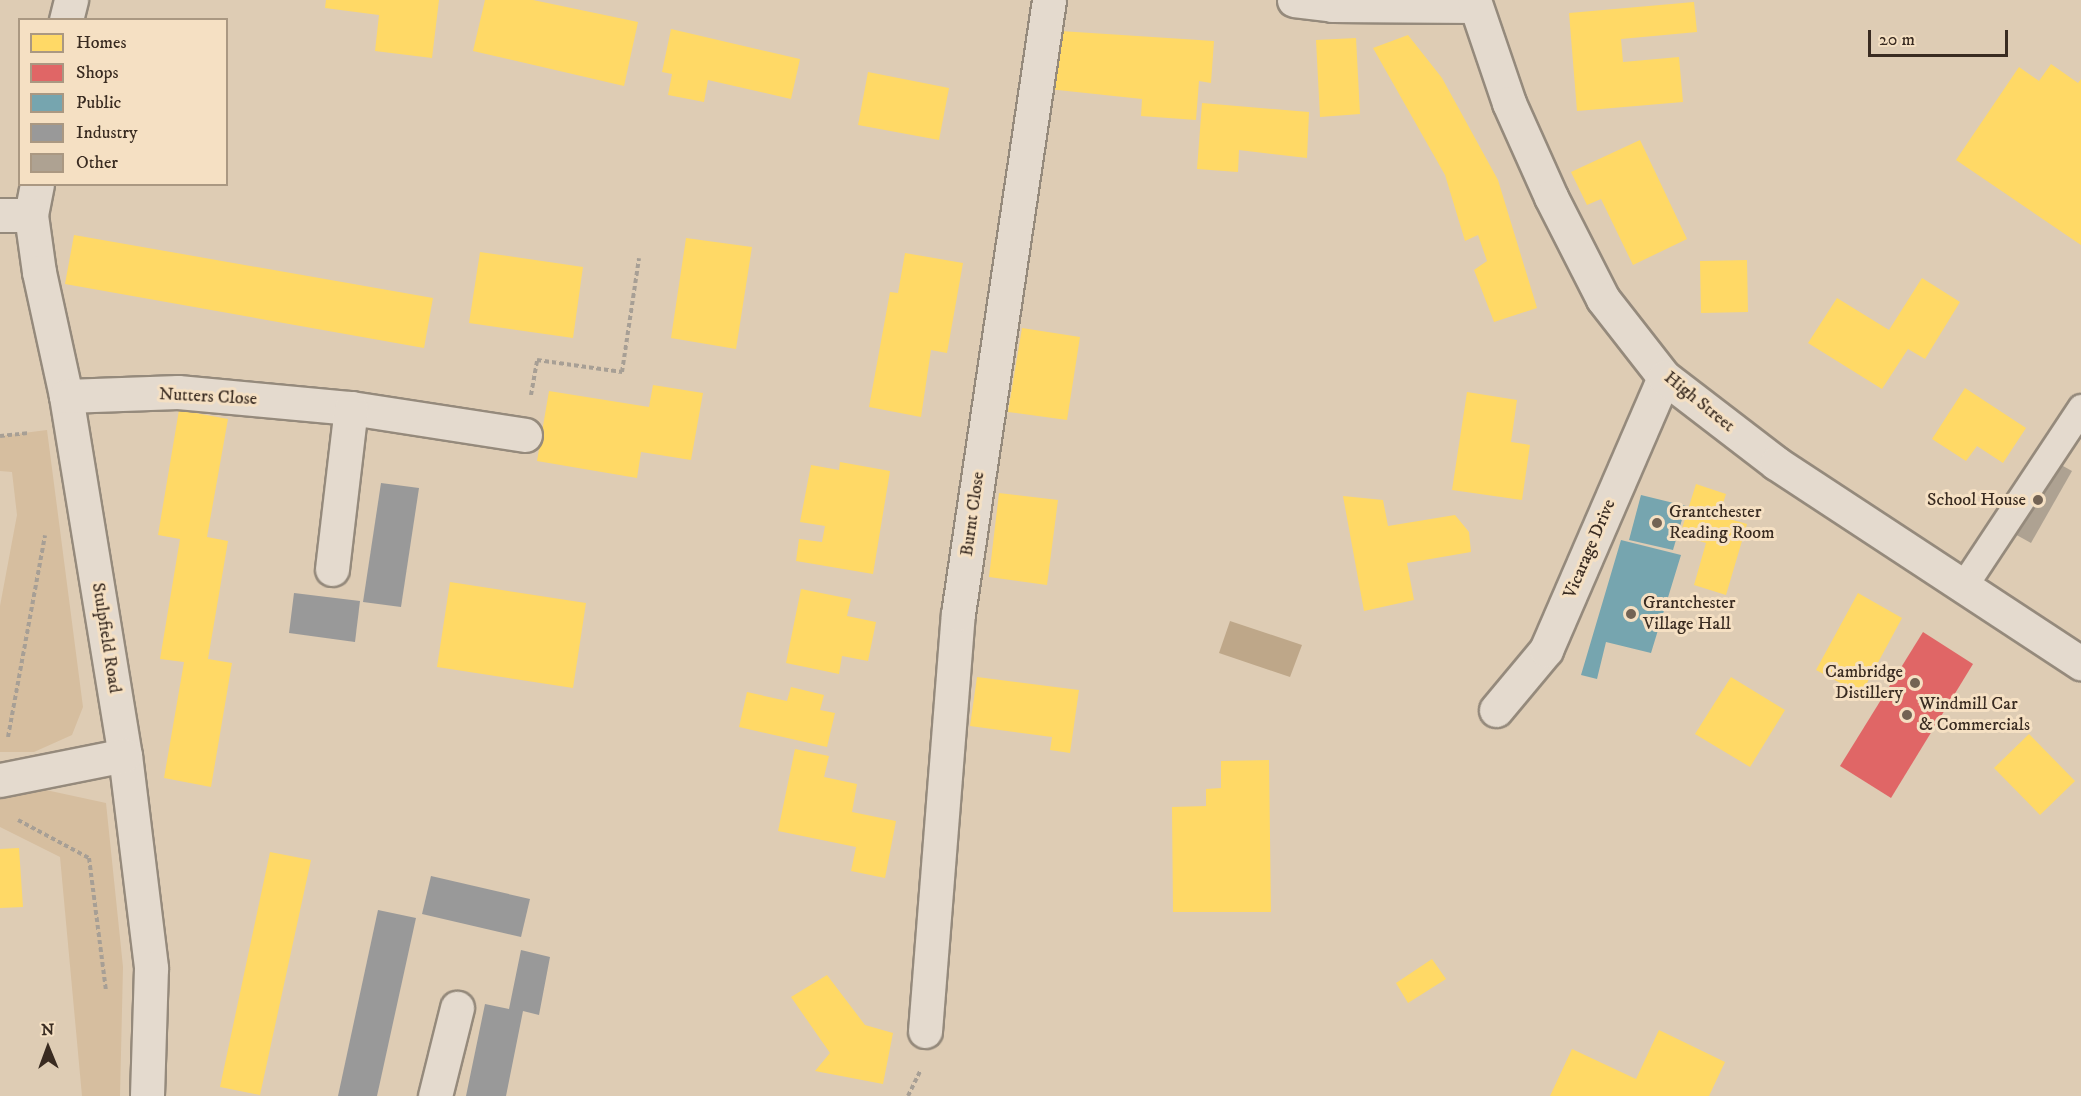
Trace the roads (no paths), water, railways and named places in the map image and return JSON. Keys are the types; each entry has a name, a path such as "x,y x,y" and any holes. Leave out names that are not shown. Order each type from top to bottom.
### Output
{"street":[{"path":"66,18 71,0"},
{"name":"Burnt Close","path":"925,1031 958,614 1049,0"},
{"path":"1294,0 1332,5 1474,3"},
{"name":"High Street","path":"1474,3 1509,103 1557,208 1604,299 1664,377 1776,463 1962,588 2081,663"},
{"name":"Stulpfield Road","path":"22,205 66,396 125,755 151,968 147,1096"},
{"name":"Vicarage Drive","path":"1496,710 1546,650 1664,377"},
{"name":"Nutters Close","path":"66,396 177,392 351,408 525,435"},
{"path":"332,569 351,408"},
{"path":"4,781 125,755"},
{"path":"435,1096 456,1008"}],"lane":[{"path":"1962,588 2081,408"}],"place":[{"name":"School House","path":"2038,500"},
{"name":"Grantchester Reading Room","path":"1657,523"},
{"name":"Grantchester Village Hall","path":"1631,614"},
{"name":"Cambridge Distillery","path":"1915,683"},
{"name":"Windmill Car & Commercials","path":"1907,715"}]}
